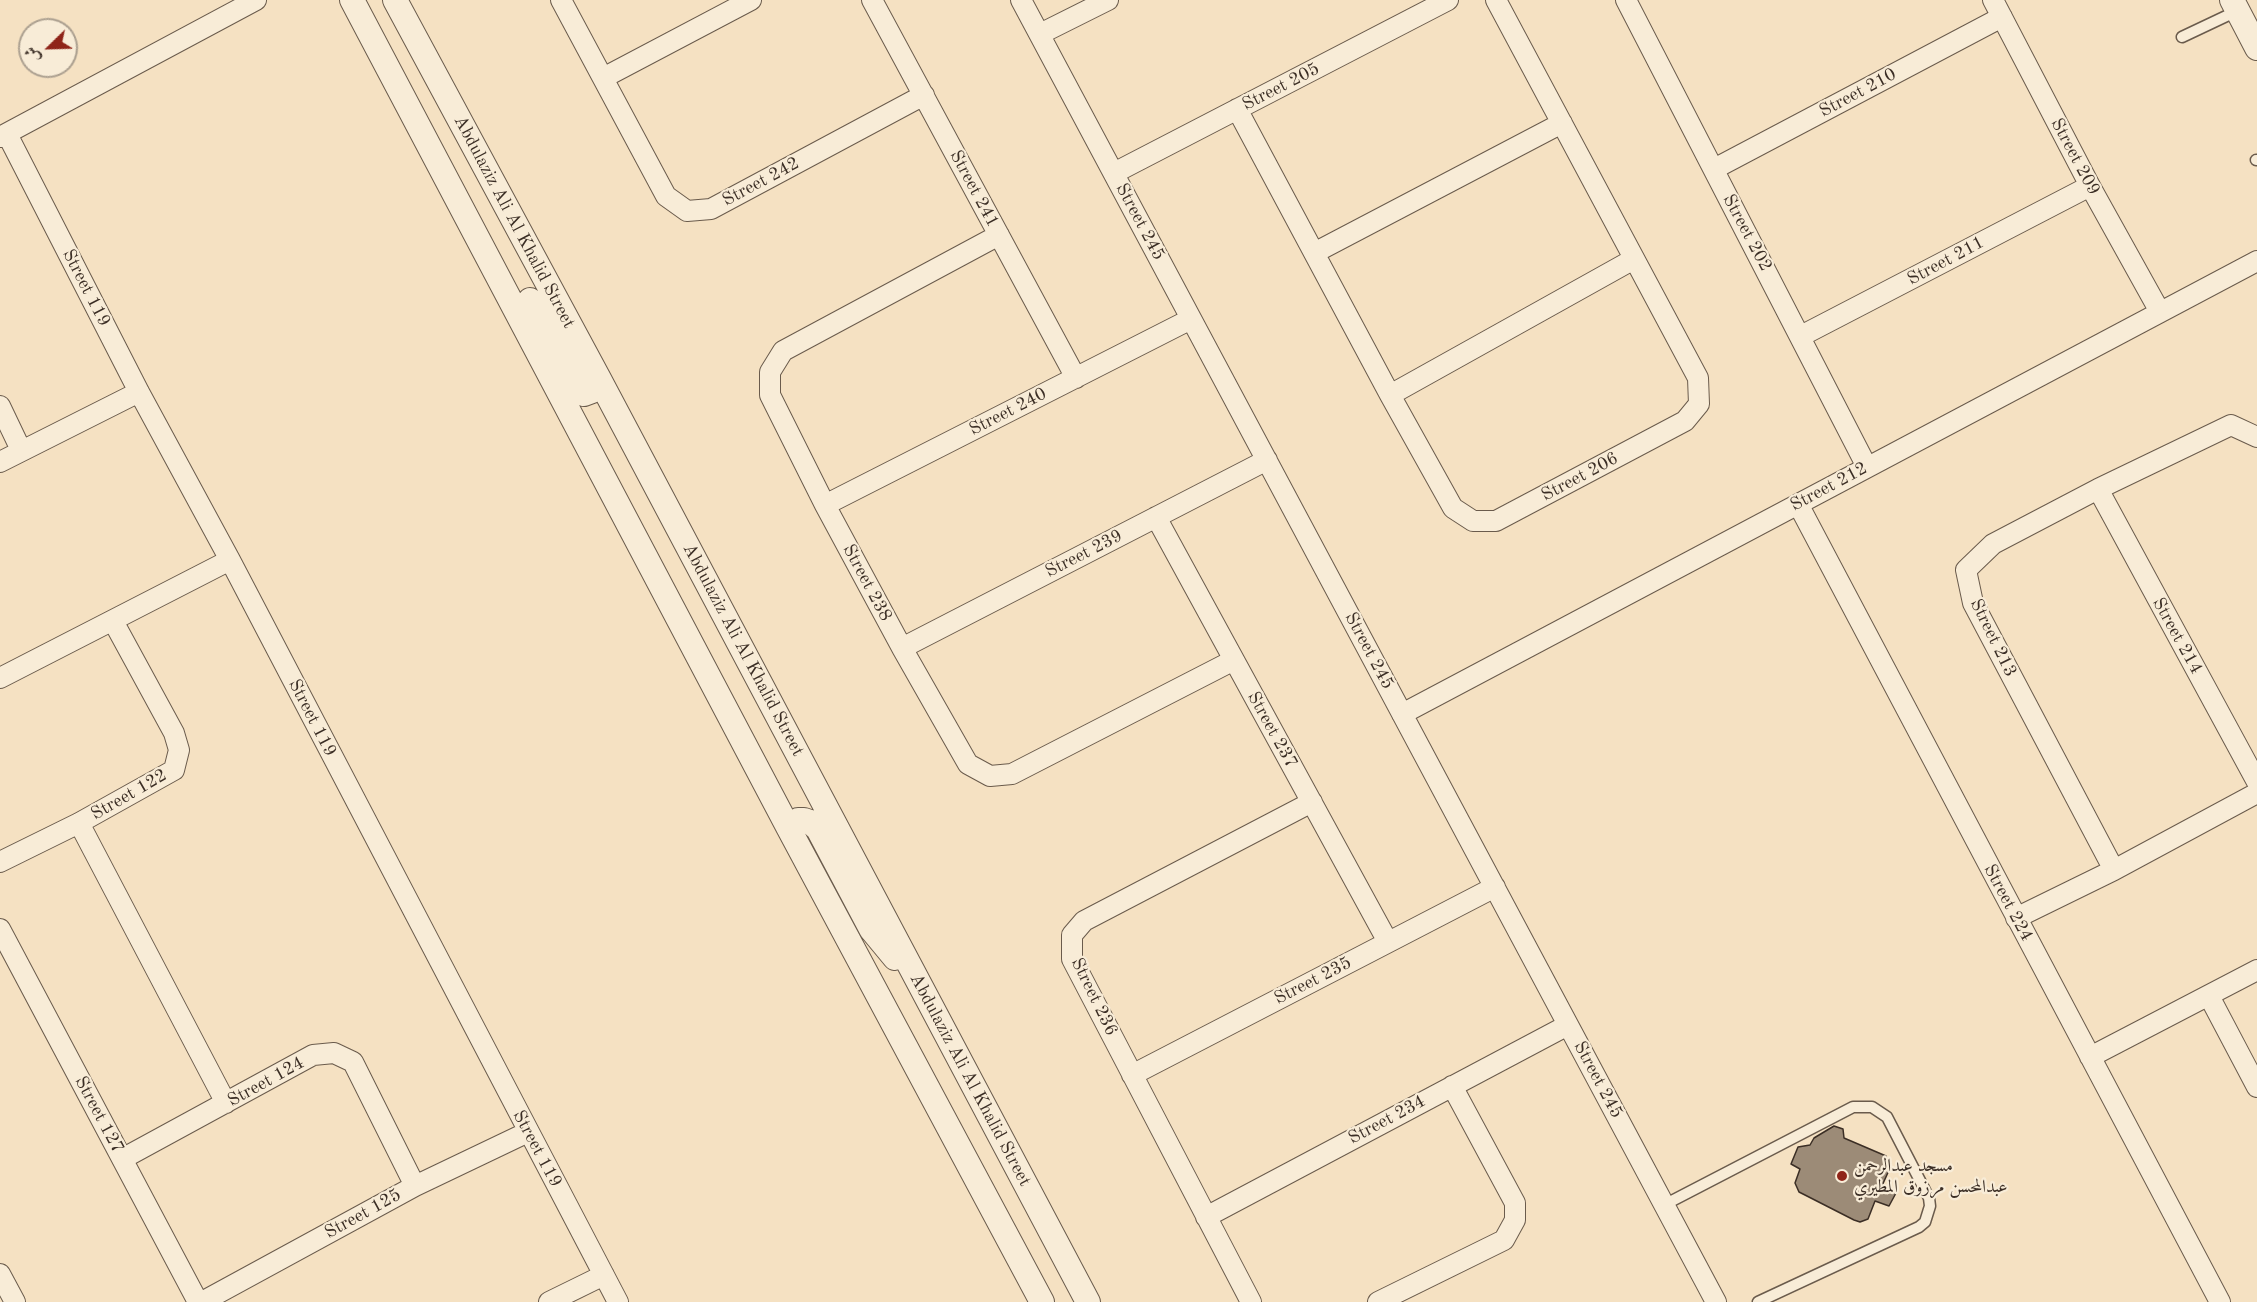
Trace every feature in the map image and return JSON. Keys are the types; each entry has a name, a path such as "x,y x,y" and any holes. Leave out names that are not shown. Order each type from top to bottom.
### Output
{"street":[{"path":"3,135 256,0"},
{"name":"Abdulaziz Ali Al Khalid Street","path":"395,0 598,377 1088,1302"},
{"name":"Street 242","path":"561,0 666,196 687,211 711,208 924,95"},
{"path":"603,78 751,0"},
{"name":"Street 241","path":"872,0 1076,378"},
{"name":"Street 245","path":"1021,0 1716,1302"},
{"path":"1040,34 1108,0"},
{"name":"Street 205","path":"1114,173 1448,0"},
{"name":"Street 206","path":"1237,109 1453,508 1473,521 1497,521 1685,420 1699,404 1698,378 1496,0"},
{"path":"352,1 788,827 1042,1302"},
{"name":"Street 202","path":"1629,1 1868,467"},
{"path":"2235,5 2257,48"},
{"name":"Street 210","path":"1714,169 1997,9"},
{"name":"Street 209","path":"1997,9 2090,186 2160,312"},
{"path":"1314,253 1562,123"},
{"name":"Street 119","path":"3,135 230,560 618,1302"},
{"name":"Street 211","path":"1801,336 2090,186"},
{"name":"Street 238","path":"999,235 783,351 770,372 770,395 825,505 902,648 968,764 990,776 1012,774 1234,660"},
{"path":"480,242 505,265 522,287 579,392 584,394 592,392 598,377"},
{"path":"1390,395 1634,259"},
{"name":"Street 212","path":"1402,714 2257,261"},
{"name":"Street 240","path":"825,505 1191,319"},
{"path":"0,462 139,392"},
{"path":"0,406 21,450"},
{"name":"Street 213","path":"2114,870 1973,603 1966,570 1993,544 2098,489 2231,425 2257,437"},
{"name":"Street 239","path":"902,648 1267,460"},
{"name":"Street 214","path":"2098,489 2257,782"},
{"name":"Street 224","path":"1798,504 2220,1302"},
{"name":"Street 237","path":"1156,517 1388,942"},
{"path":"0,678 230,560"},
{"name":"Street 122","path":"0,862 79,823 174,770 179,750 174,734 113,621"},
{"path":"2016,918 2114,870 2257,793"},
{"name":"Street 236","path":"1251,1302 1072,959 1072,935 1084,921 1312,802"},
{"path":"788,827 804,820 818,829 871,929 892,956 914,972"},
{"path":"79,823 226,1103"},
{"name":"Street 235","path":"1132,1075 1495,887"},
{"name":"Street 127","path":"0,929 200,1302"},
{"path":"2090,1057 2257,970"},
{"path":"2209,996 2257,1087"},
{"name":"Street 234","path":"1206,1217 1568,1025"},
{"name":"Street 124","path":"122,1159 313,1056 334,1053 353,1062 415,1186"},
{"path":"1378,1302 1504,1240 1515,1220 1515,1203 1452,1086"},
{"name":"Street 125","path":"200,1302 415,1186 528,1132"},
{"path":"0,1274 15,1302"},
{"path":"549,1302 604,1275"}],"lane":[{"path":"2182,37 2235,5"},
{"path":"1664,1205 1853,1107 1872,1107 1887,1117 1929,1198 1930,1206 1925,1222 1919,1227 1758,1302"}],"building":[{"name":"مسجد عبدالرحمن عبدالمحسن مرزوق المطيري","path":"1834,1126 1843,1129 1844,1138 1886,1156 1890,1168 1881,1188 1896,1193 1889,1206 1875,1201 1868,1219 1860,1222 1799,1192 1795,1183 1800,1169 1791,1164 1798,1147 1810,1145 1814,1138"}],"place":[{"name":"مسجد عبدالرحمن عبدالمحسن مرزوق المطيري","path":"1842,1176"}]}
